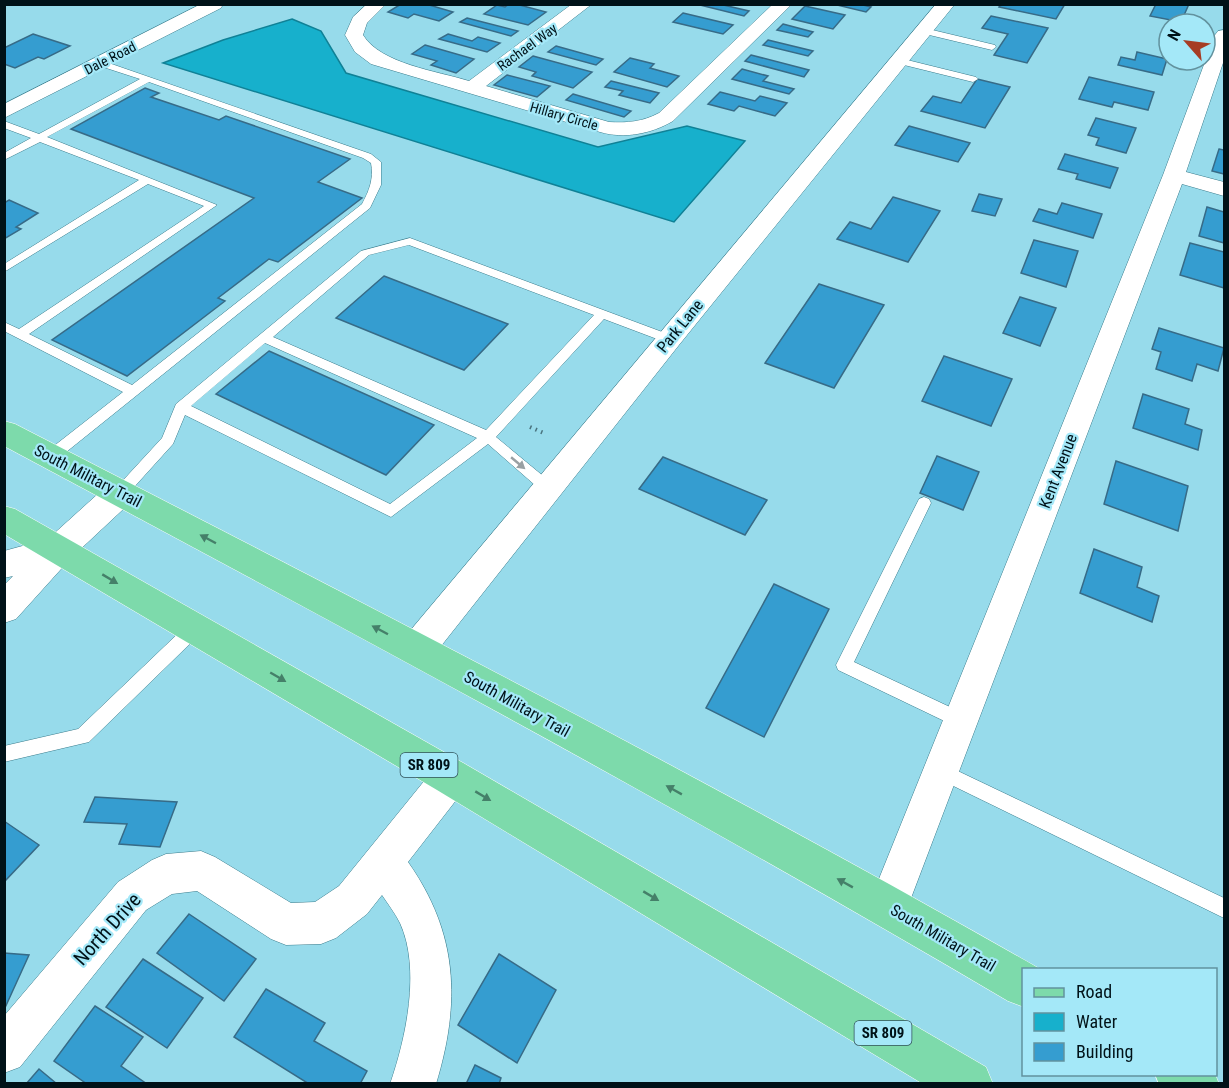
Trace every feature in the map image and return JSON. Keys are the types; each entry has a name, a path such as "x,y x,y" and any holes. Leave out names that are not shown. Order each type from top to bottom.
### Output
{"main road":[{"name":"South Military Trail","path":"4,432 417,650 888,906 1022,984"},
{"name":"SR 809","path":"4,518 451,777 960,1081"}],"street":[{"name":"Dale Road","path":"4,112 215,4"},
{"name":"Hillary Circle","path":"378,4 365,14 356,27 354,35 362,48 389,64 607,128 640,128 655,124 666,117 784,4"},
{"name":"Rachael Way","path":"470,88 584,4"},
{"name":"Park Lane","path":"417,650 669,339 946,4"},
{"name":"Kent Avenue","path":"888,906 1174,175 1224,35"},
{"path":"1174,175 1224,189"},
{"path":"4,609 60,549 121,492"},
{"path":"4,565 60,549"},
{"name":"North Drive","path":"4,1051 132,896 166,874 201,872 286,924 321,923 353,900 451,777"},
{"path":"383,861 417,914 427,948 431,987 428,1028 413,1083"}],"lane":[{"path":"924,31 992,47"},
{"path":"899,61 973,79"},
{"path":"50,457 366,206 376,189 378,174 376,162 367,156 100,63"},
{"path":"4,157 148,79"},
{"path":"4,124 212,205 20,334"},
{"path":"4,269 146,180"},
{"path":"121,492 168,440 181,407 365,253 410,241 669,339"},
{"path":"181,407 391,511 488,437 602,314"},
{"path":"4,326 133,391"},
{"path":"264,338 488,437 549,489"},
{"path":"924,503 844,665 961,721"},
{"path":"4,753 83,736 194,629"},
{"path":"941,771 1224,908"}],"path":[{"path":"525,425 546,434"}],"water":[{"path":"292,19 321,31 346,73 598,147 687,126 745,141 674,222 163,63 223,40"}],"building":[{"path":"401,4 426,4 453,12 439,21 414,14 408,18 388,12"},
{"path":"509,4 546,12 528,25 484,14 497,5 505,7"},
{"path":"696,4 719,4 749,11 744,16"},
{"path":"833,4 859,4 871,7 866,12"},
{"path":"1001,4 1065,4 1056,19 999,7"},
{"path":"1156,4 1189,4 1185,12 1157,12 1157,17 1150,16"},
{"path":"805,6 845,15 833,29 792,19"},
{"path":"683,13 733,25 723,34 673,22"},
{"path":"991,16 1048,28 1027,63 994,55 1008,34 982,28"},
{"path":"467,18 518,31 511,36 460,22"},
{"path":"783,24 813,32 808,37 777,30"},
{"path":"33,34 70,46 44,59 38,57 15,68 4,64 4,48"},
{"path":"448,34 472,41 478,37 500,43 487,52 439,39"},
{"path":"768,40 813,51 808,56 763,45"},
{"path":"425,45 474,59 456,73 431,65 437,61 412,54"},
{"path":"556,46 603,59 596,65 548,52"},
{"path":"1137,52 1157,57 1157,72 1163,72 1162,75 1118,65 1121,57 1135,60"},
{"path":"751,55 809,70 804,77 745,61"},
{"path":"533,56 592,72 573,88 532,76 536,72 519,67"},
{"path":"630,58 654,64 650,68 679,76 667,87 614,72"},
{"path":"742,69 768,76 763,81 794,89 789,94 732,79"},
{"path":"507,75 550,86 537,97 494,85"},
{"path":"1089,77 1154,92 1148,110 1114,102 1112,107 1079,99"},
{"path":"977,79 1010,87 985,128 921,111 933,96 961,103"},
{"path":"611,81 659,93 650,103 619,95 623,91 605,87"},
{"path":"145,88 159,93 151,97 219,120 226,116 350,159 318,182 362,198 278,262 269,259 218,298 225,301 127,376 52,340 254,198 71,129"},
{"path":"720,92 755,101 760,96 787,103 775,116 739,106 734,111 708,104"},
{"path":"573,94 631,111 624,117 566,100"},
{"path":"1096,118 1136,128 1126,153 1096,145 1099,138 1088,135"},
{"path":"909,126 970,143 958,162 895,145"},
{"path":"1219,149 1224,150 1224,174 1212,171"},
{"path":"1065,154 1118,168 1110,188 1076,179 1078,174 1058,169"},
{"path":"979,194 1002,199 995,216 972,211"},
{"path":"893,197 940,211 908,262 837,239 850,222 871,229"},
{"path":"9,200 38,213 16,227 21,229 4,239 4,203"},
{"path":"1062,203 1102,214 1093,238 1033,221 1039,209 1057,214"},
{"path":"1207,207 1224,212 1224,243 1199,236"},
{"path":"1034,240 1078,251 1066,287 1021,273"},
{"path":"1190,243 1224,252 1224,288 1180,275"},
{"path":"384,276 508,324 464,370 336,318"},
{"path":"819,284 884,305 834,388 765,363"},
{"path":"1020,297 1056,308 1040,346 1003,333"},
{"path":"1159,328 1224,348 1218,371 1197,364 1192,381 1156,369 1161,352 1152,349"},
{"path":"269,351 434,425 386,475 216,394"},
{"path":"944,356 1012,379 991,426 922,401"},
{"path":"1143,394 1189,409 1185,424 1202,430 1198,450 1133,428"},
{"path":"937,456 979,472 963,510 920,493"},
{"path":"663,457 767,500 745,535 639,489"},
{"path":"1116,461 1188,486 1178,531 1104,504"},
{"path":"1094,549 1142,567 1137,587 1159,596 1152,622 1080,593"},
{"path":"774,584 829,609 764,737 706,708"},
{"path":"95,797 177,802 160,847 119,844 127,824 84,822"},
{"path":"4,821 39,845 4,882"},
{"path":"189,914 256,959 224,1001 157,953"},
{"path":"4,953 29,955 4,1010"},
{"path":"499,954 556,990 517,1063 458,1025"},
{"path":"143,959 203,998 167,1048 106,1007"},
{"path":"266,989 325,1023 314,1041 367,1071 360,1084 309,1084 234,1037"},
{"path":"95,1006 143,1037 121,1066 147,1084 87,1084 54,1061"},
{"path":"475,1065 501,1078 499,1084 466,1084"},
{"path":"39,1069 57,1084 26,1084"}]}
